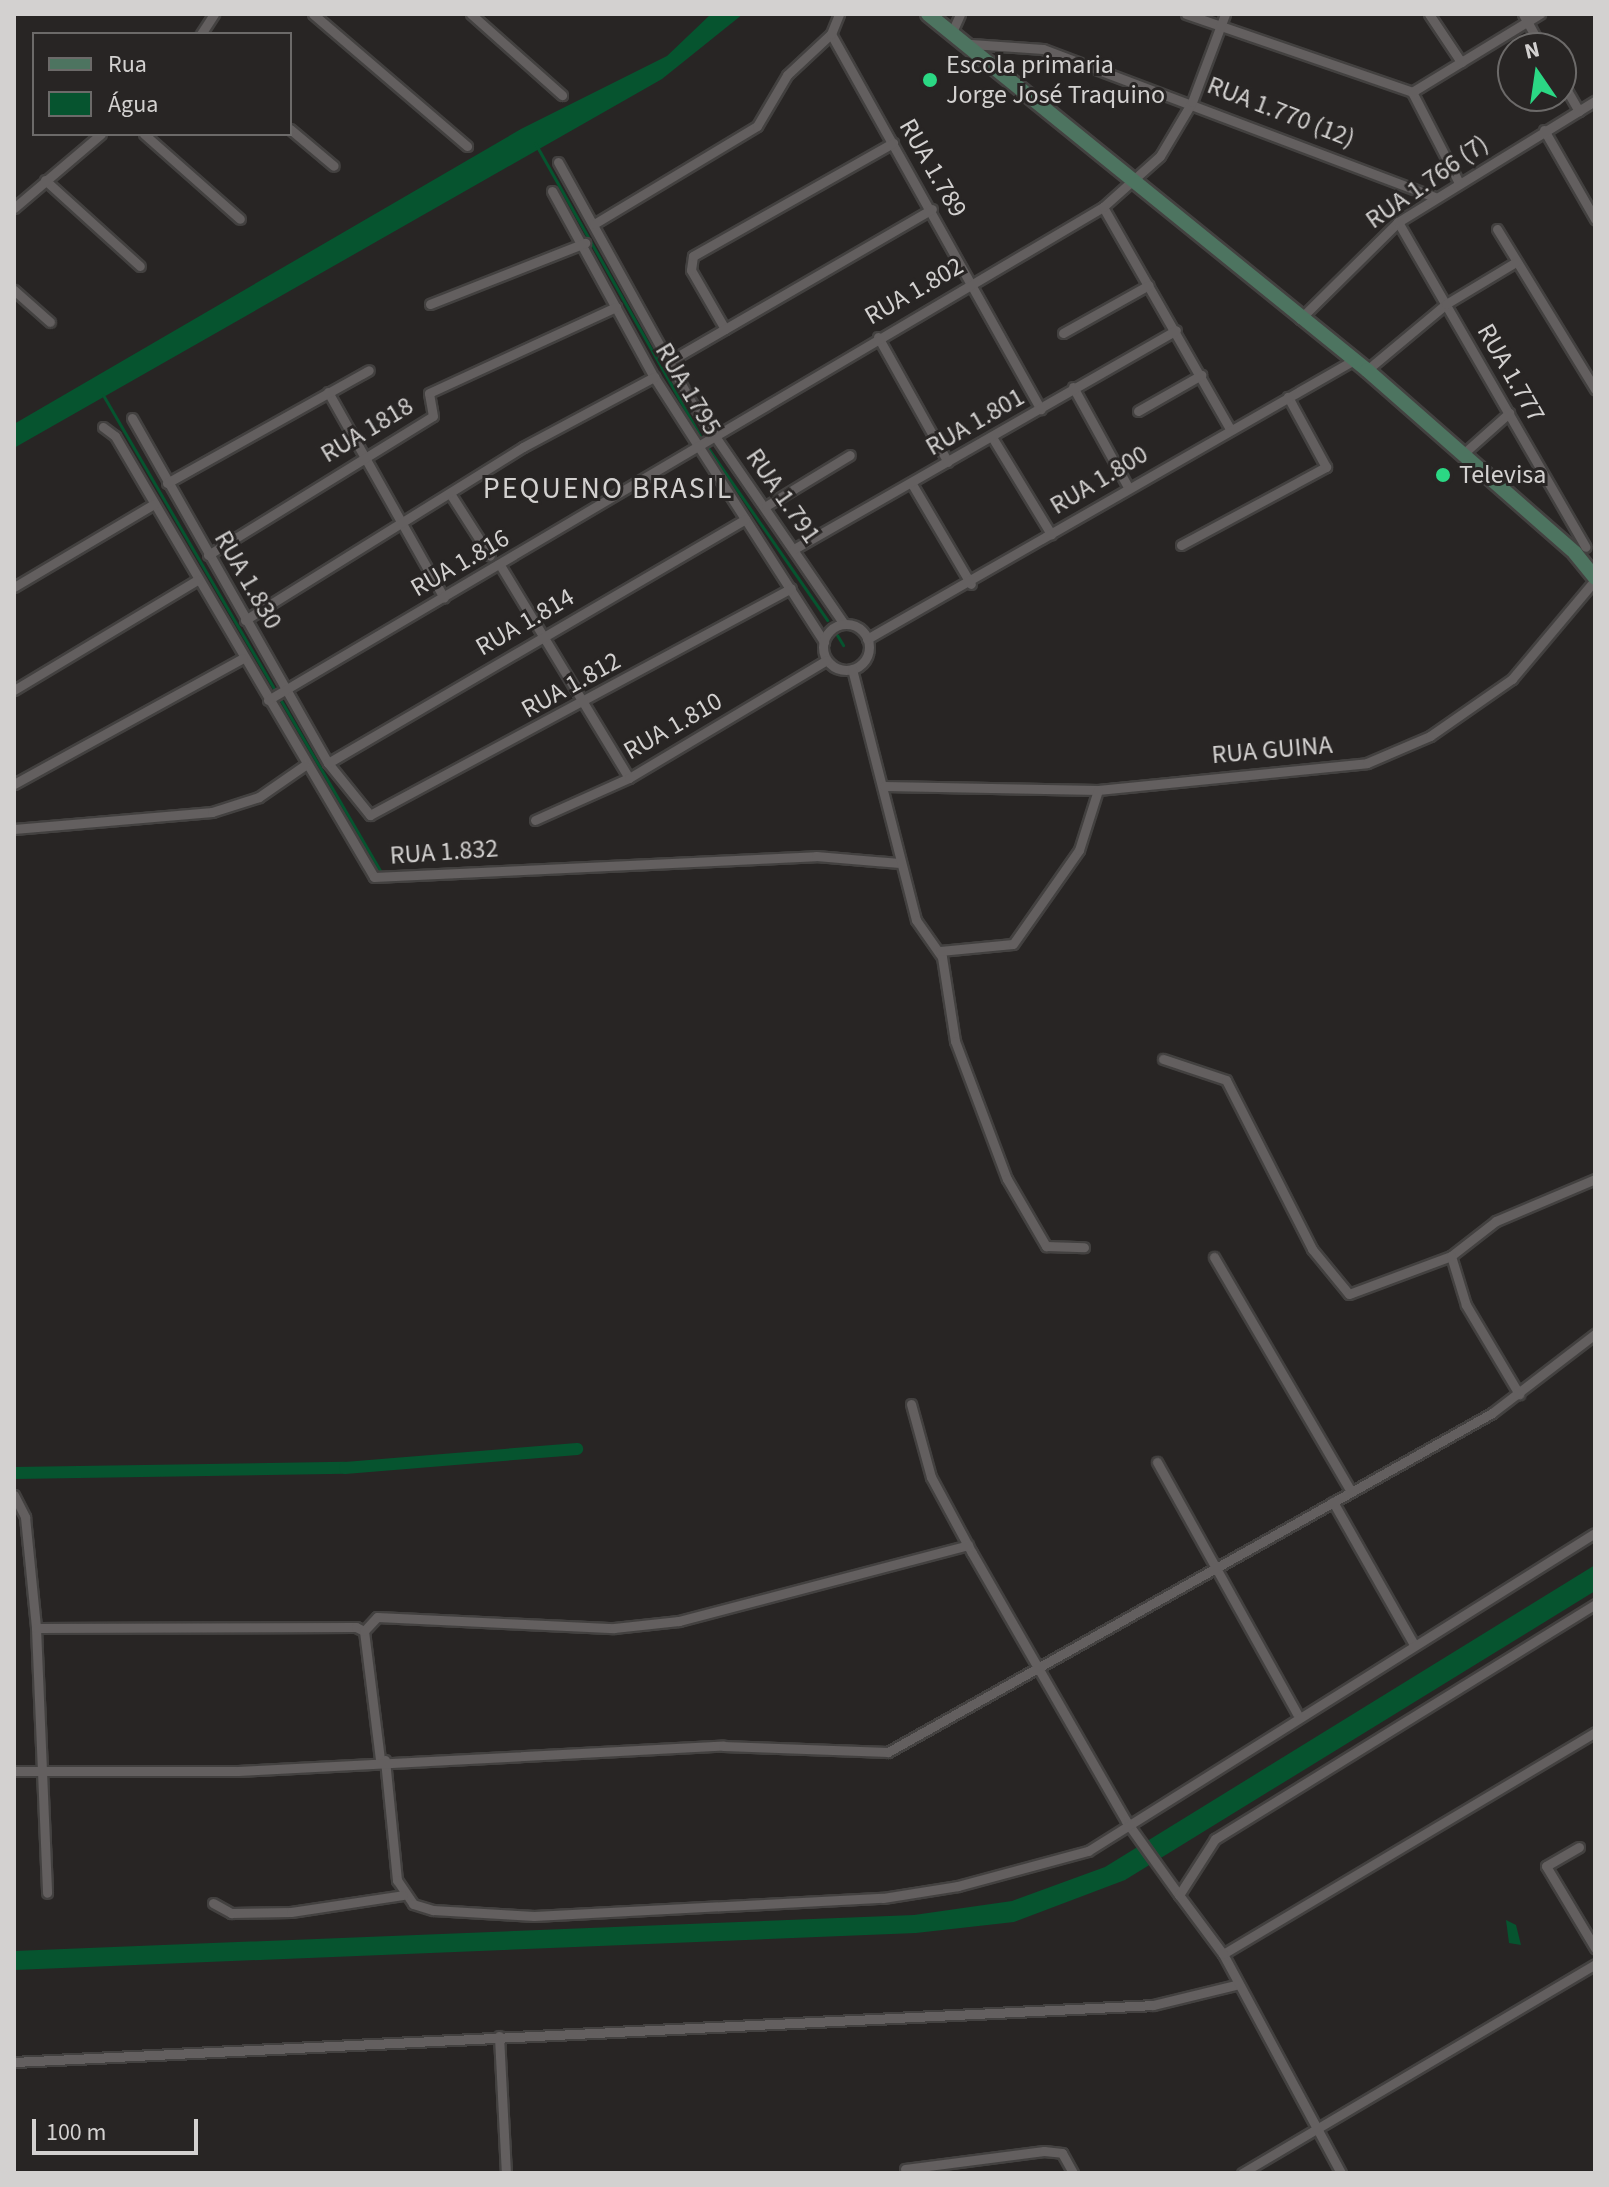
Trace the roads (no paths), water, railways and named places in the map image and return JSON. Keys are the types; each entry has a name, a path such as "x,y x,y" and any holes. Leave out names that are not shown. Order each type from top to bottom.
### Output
{"street":[{"path":"202,32 214,14"},
{"path":"313,14 467,146"},
{"path":"471,14 562,95"},
{"path":"594,224 757,126 787,75 831,34 839,14"},
{"path":"928,14 971,44 1300,319 1367,370 1463,454 1585,547 1595,579"},
{"path":"953,30 960,14"},
{"path":"1186,14 1412,92 1458,181"},
{"name":"RUA 1.802","path":"696,447 1103,207 1136,180 1192,102 1225,14"},
{"path":"1429,14 1461,62"},
{"path":"1412,92 1525,18 1540,14"},
{"name":"RUA 1.789","path":"831,34 932,209 1041,409"},
{"name":"RUA 1.770 (12)","path":"971,44 1043,49 1192,102 1434,197"},
{"name":"RUA 1.766 (7)","path":"1300,319 1398,222 1458,181 1595,101"},
{"path":"1544,130 1595,219"},
{"path":"292,131 334,166"},
{"path":"14,208 99,136"},
{"path":"146,136 240,219"},
{"path":"725,329 691,270 693,256 893,143"},
{"name":"RUA 1.791","path":"558,162 712,436 766,506 844,624"},
{"path":"45,180 140,266"},
{"name":"RUA 1795","path":"552,191 585,243 654,377 696,447 824,642"},
{"path":"1103,207 1230,429"},
{"path":"668,362 932,209"},
{"name":"RUA 1.777","path":"1398,222 1585,547"},
{"path":"1497,229 1595,389"},
{"path":"430,304 585,243"},
{"path":"1367,370 1446,304 1516,262"},
{"path":"1063,333 1149,285"},
{"path":"14,290 50,322"},
{"name":"RUA 1818","path":"208,555 433,416 429,393 616,307"},
{"name":"RUA 1.801","path":"794,549 1176,330"},
{"path":"878,337 948,462"},
{"name":"RUA 1.800","path":"867,639 971,584 1128,487 1354,360"},
{"path":"167,483 369,370"},
{"path":"1138,411 1201,375"},
{"path":"245,620 654,377"},
{"path":"1073,387 1128,487"},
{"path":"328,392 406,525 444,598"},
{"path":"1181,545 1326,467 1288,397"},
{"path":"1463,454 1509,413"},
{"name":"RUA 1.830","path":"132,418 328,763 370,815"},
{"name":"RUA 1.832","path":"103,427 154,504 360,863 387,881 563,863 654,869 816,856 900,863"},
{"path":"992,437 1051,534"},
{"name":"RUA 1.816","path":"268,700 696,447"},
{"path":"766,506 850,455"},
{"path":"912,484 971,584"},
{"path":"451,495 490,556"},
{"path":"14,587 154,504"},
{"name":"RUA 1.814","path":"328,763 745,519"},
{"path":"500,565 546,635 629,778"},
{"name":"RUA GUINA","path":"884,786 1098,790 1384,758 1512,679 1595,579"},
{"path":"14,690 197,580"},
{"name":"RUA 1.812","path":"370,815 585,703 791,588"},
{"path":"844,624 867,639 868,654 852,669 827,660 824,642 844,624"},
{"path":"14,784 243,658"},
{"name":"RUA 1.810","path":"535,820 629,778 827,660"},
{"path":"852,669 916,920 940,951 955,1041 1024,1217 1046,1246 1084,1247"},
{"path":"14,829 212,812 259,797 305,765"},
{"path":"940,951 1013,944 1079,850 1098,790"},
{"path":"1163,1059 1226,1080 1312,1249 1349,1294 1451,1256 1496,1221 1595,1179"},
{"path":"1451,1256 1466,1305 1519,1394"},
{"path":"1214,1257 1351,1491"},
{"path":"14,1771 238,1771 382,1759 584,1750 607,1757 736,1746 888,1752 1043,1671 1519,1394 1595,1334"},
{"path":"911,1404 931,1477 968,1545 1134,1834 1160,1875 1223,1954 1235,1985 1341,2173"},
{"path":"1157,1462 1220,1568 1297,1714"},
{"path":"14,1495 25,1517 36,1628 47,1893"},
{"path":"1333,1502 1413,1643"},
{"path":"213,1903 231,1913 291,1912 403,1895 433,1910 534,1916 883,1898 1088,1851 1126,1821 1413,1643 1549,1569 1595,1533"},
{"path":"36,1628 364,1631 377,1617 614,1628 679,1621 968,1545"},
{"path":"1179,1895 1215,1839 1595,1604"},
{"path":"364,1631 403,1895"},
{"path":"1223,1954 1595,1732"},
{"path":"1579,1847 1546,1866 1595,1948"},
{"path":"1242,2173 1595,1964"},
{"path":"14,2062 1153,2005 1235,1985"},
{"path":"499,2036 506,2173"},
{"path":"905,2169 1044,2151 1062,2153 1073,2173"}],"water":[{"path":"711,14 743,14 662,79 14,448 14,424 521,129 667,56"},
{"path":"1595,1565 1595,1591 1125,1880 1014,1922 916,1933 14,1970 14,1951 914,1915 1012,1901 1105,1867"},
{"path":"1506,1920 1516,1925 1521,1945 1509,1943"}],"waterway":[{"path":"535,143 702,439"},
{"path":"103,395 381,872"},
{"path":"706,445 827,620"},
{"path":"837,635 843,645"},
{"path":"14,1473 345,1468 577,1449"}],"place":[{"name":"Escola primaria Jorge José Traquino","path":"930,80"},
{"name":"Televisa","path":"1443,475"}],"district":[{"name":"PEQUENO BRASIL","path":"608,489"}]}
